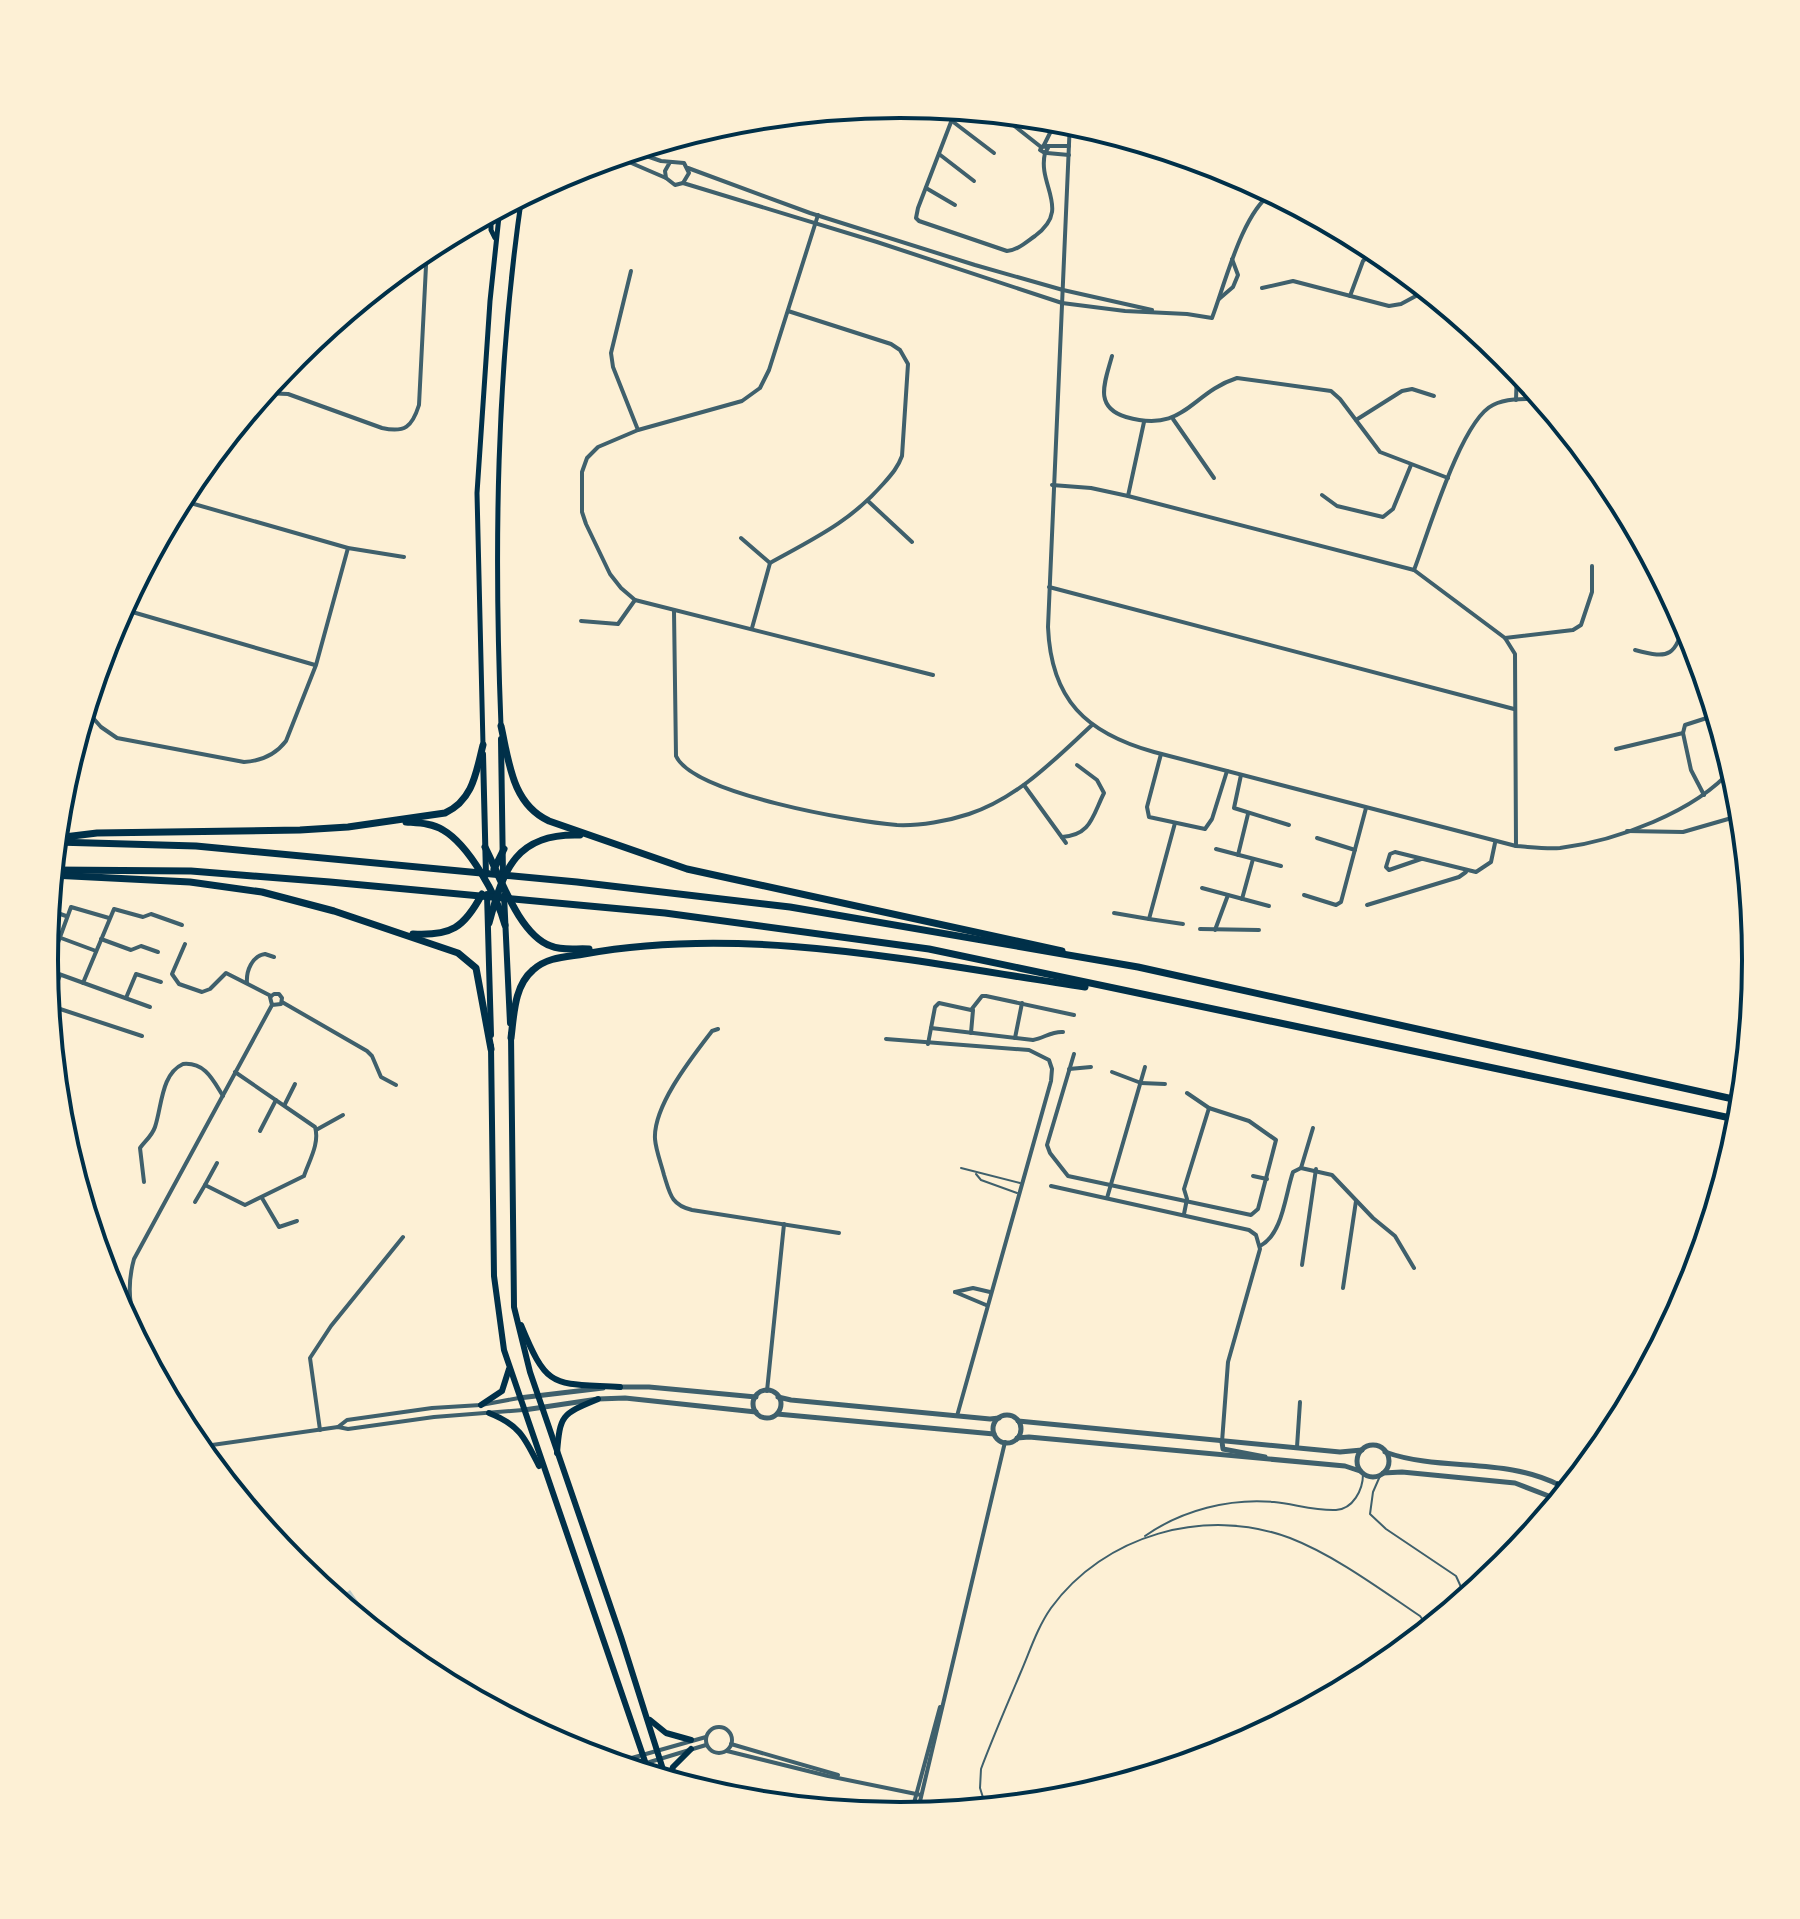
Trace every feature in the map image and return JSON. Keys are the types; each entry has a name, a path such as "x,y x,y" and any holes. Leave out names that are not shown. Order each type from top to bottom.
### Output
{"highway":[{"path":"501,726 516,789 525,804 539,817 687,869 1730,1098"},
{"path":"67,838 97,833 300,830 445,813 462,802 474,781 483,745"},
{"path":"391,821 434,826 459,843 496,900 505,925"},
{"path":"489,923 503,883 520,851 547,837 586,835"},
{"path":"67,840 196,846 577,882 790,907 1138,967"},
{"path":"485,847 526,926 551,947 599,950"},
{"path":"403,934 439,934 451,931 467,920 504,849"},
{"path":"63,873 191,871 665,913 929,949 1727,1117"},
{"path":"63,874 190,882 262,892 458,953 476,968 491,1049"},
{"path":"511,1038 518,993 530,973 552,959 658,944 758,943 1127,993"}],"main road":[{"path":"521,208 505,343 497,495 497,629 503,883 511,1038 514,1307 541,1409 663,1767"},
{"path":"498,220 477,493 489,923 494,1276 504,1350 644,1762"},
{"path":"491,224 495,239"},
{"path":"514,1307 531,1349 549,1376 565,1384 620,1387"},
{"path":"481,1405 502,1391 510,1367"},
{"path":"557,1457 562,1420 576,1408 598,1399"},
{"path":"489,1413 519,1429 550,1487"},
{"path":"647,1717 666,1733 691,1740"},
{"path":"672,1770 691,1749"}],"street":[{"path":"994,153 952,121 916,212 917,220 1012,251 1050,221 1052,199 1042,170 1046,153"},
{"path":"1016,126 1044,146 1069,146"},
{"path":"1051,132 1041,151 1069,155"},
{"path":"1069,135 1052,485 1048,642 1053,665 1069,699 1092,725 1128,745 1516,846 1559,848 1625,831 1674,813 1704,795 1722,778"},
{"path":"939,154 974,181"},
{"path":"649,156 670,162 681,161 688,168 810,213 1063,290 1156,311 1212,318 1232,259 1257,208 1264,201"},
{"path":"629,162 675,185 683,183 1062,303 1125,311 1156,311"},
{"path":"666,178 665,171 670,162"},
{"path":"683,183 689,176 688,168"},
{"path":"926,188 955,205"},
{"path":"810,213 810,235 769,370 760,388 742,401 638,430 593,450 582,472 582,512 610,574 635,600 933,675"},
{"path":"812,224 818,215"},
{"path":"1350,296 1366,258"},
{"path":"1219,299 1233,287 1238,275 1232,259"},
{"path":"277,394 288,394 382,428 397,431 408,426 415,418 419,405 426,263"},
{"path":"631,271 611,353 613,367 638,430"},
{"path":"1262,288 1293,281 1389,306 1401,304 1418,295"},
{"path":"752,628 770,563 841,524 868,501 897,468 902,456 908,364 905,356 891,344 788,311"},
{"path":"1112,356 1104,392 1106,405 1116,414 1144,422 1173,419 1229,381 1241,377 1331,391 1380,452 1448,478"},
{"path":"1516,387 1516,400"},
{"path":"1356,420 1402,391 1412,389 1434,396"},
{"path":"1414,570 1470,429 1479,416 1495,404 1529,400"},
{"path":"1173,419 1214,478"},
{"path":"1128,496 1144,422"},
{"path":"1322,495 1337,506 1383,517 1393,509 1411,465"},
{"path":"1052,485 1091,488 1128,496 1414,570 1505,638 1515,654 1516,846"},
{"path":"868,501 912,542"},
{"path":"193,504 348,548 404,557"},
{"path":"741,538 770,563"},
{"path":"94,719 117,738 250,762 279,751 286,741 316,665 348,548"},
{"path":"1505,638 1579,627 1584,621 1592,592 1592,566"},
{"path":"1049,587 1514,709"},
{"path":"581,621 618,624 635,600"},
{"path":"674,611 676,756 680,765 700,778 782,806 898,825 969,814 1003,799 1024,785 1092,725"},
{"path":"133,612 316,665"},
{"path":"1635,650 1660,656 1671,653 1679,640"},
{"path":"1704,795 1691,770 1683,733 1685,725 1706,718"},
{"path":"1616,749 1683,733"},
{"path":"1161,754 1146,811 1149,817 1202,830 1208,827 1227,771"},
{"path":"1062,837 1078,836 1084,832 1104,793 1097,780 1077,765"},
{"path":"1241,775 1233,806 1236,811 1289,825"},
{"path":"1024,785 1066,843"},
{"path":"1304,895 1338,904 1366,808"},
{"path":"1238,855 1248,814"},
{"path":"1625,831 1683,832 1730,819"},
{"path":"1149,919 1175,823"},
{"path":"1317,838 1355,850"},
{"path":"1421,859 1389,870 1386,867 1390,854 1395,852 1476,872 1491,862 1495,842"},
{"path":"1216,849 1281,866"},
{"path":"1242,899 1253,859"},
{"path":"1367,905 1459,877 1466,872"},
{"path":"1202,888 1269,906"},
{"path":"1214,931 1228,895"},
{"path":"59,943 72,906 109,918"},
{"path":"83,983 112,911 117,908 143,917 151,914 182,925"},
{"path":"1114,913 1183,924"},
{"path":"60,914 66,916"},
{"path":"1200,929 1259,930"},
{"path":"61,938 96,951"},
{"path":"101,939 131,950 141,946 158,952"},
{"path":"185,944 172,974 179,984 202,992 210,989 226,973 271,996 279,994 282,1002 367,1051 381,1077 396,1085"},
{"path":"247,983 247,971 256,958 265,954 274,957"},
{"path":"126,998 136,974 161,982"},
{"path":"59,979 60,975 150,1007"},
{"path":"129,1298 134,1259 272,1005 271,996"},
{"path":"971,1033 973,1010 982,996 1074,1015"},
{"path":"272,1005 282,1002"},
{"path":"928,1044 935,1007 939,1003 973,1010"},
{"path":"1015,1038 1022,1003"},
{"path":"60,1009 142,1036"},
{"path":"931,1028 1033,1040 1055,1031 1063,1032"},
{"path":"718,1029 712,1031 677,1078 658,1124 656,1143 668,1190 675,1203 685,1208 839,1233"},
{"path":"886,1039 1029,1050 1049,1060 1052,1069 957,1416"},
{"path":"1074,1054 1047,1141 1048,1149 1072,1178 1187,1199 1198,1205 1251,1215 1258,1209 1276,1140 1249,1121 1220,1109 1209,1108 1187,1093"},
{"path":"144,1182 140,1148 153,1131 165,1085 172,1072 183,1064 198,1065 211,1077 223,1096"},
{"path":"1069,1069 1091,1067"},
{"path":"1107,1198 1145,1067"},
{"path":"235,1072 285,1104 316,1130"},
{"path":"1112,1072 1141,1083 1165,1084"},
{"path":"285,1104 295,1084"},
{"path":"260,1131 276,1100"},
{"path":"1184,1214 1187,1199 1184,1189 1209,1108"},
{"path":"316,1130 343,1115"},
{"path":"1260,1246 1271,1238 1292,1175 1301,1168 1313,1128"},
{"path":"205,1185 245,1205 262,1198 304,1176 315,1144 316,1130"},
{"path":"195,1202 217,1163"},
{"path":"1301,1168 1332,1175 1395,1236 1414,1268"},
{"path":"1302,1265 1316,1169"},
{"path":"1253,1176 1267,1179"},
{"path":"1051,1186 1249,1230 1258,1238 1260,1246 1228,1362 1222,1442 1223,1449 1259,1454 1269,1459"},
{"path":"262,1198 279,1227 297,1221"},
{"path":"1343,1288 1356,1201"},
{"path":"767,1391 784,1224"},
{"path":"320,1430 310,1358 331,1326 403,1237"},
{"path":"986,1305 955,1292 973,1288 990,1292"},
{"path":"338,1427 347,1420 360,1418 620,1387 756,1397 767,1391"},
{"path":"767,1391 791,1400 957,1416 999,1418 1007,1415 1018,1421 1222,1442 1328,1451 1362,1450 1376,1446 1407,1459 1521,1471 1558,1484"},
{"path":"756,1397 753,1404 756,1412"},
{"path":"777,1414 781,1405 778,1397"},
{"path":"213,1445 338,1427 348,1429 434,1417 541,1409 598,1399 650,1400 756,1412 764,1418 777,1414 994,1434 1005,1442"},
{"path":"1300,1402 1296,1448 1299,1455 1313,1463"},
{"path":"994,1434 994,1425 999,1418"},
{"path":"1017,1438 1021,1430 1018,1421"},
{"path":"1005,1442 1029,1437 1332,1465 1371,1477 1402,1472 1515,1483 1549,1496"},
{"path":"917,1801 1005,1442"},
{"path":"1362,1450 1357,1458 1362,1472"},
{"path":"1328,1451 1332,1465"},
{"path":"1381,1474 1388,1465 1385,1452"},
{"path":"727,1751 731,1736 724,1728 712,1728 706,1737 706,1745 717,1754 727,1751 828,1776 844,1777"},
{"path":"633,1758 706,1737"},
{"path":"731,1744 918,1795"},
{"path":"649,1763 706,1745"}],"lane":[{"path":"961,1168 1021,1183"},
{"path":"975,1173 981,1180 1018,1193"},
{"path":"1141,1539 1159,1526 1227,1503 1275,1502 1337,1510 1347,1506 1357,1495 1362,1472"},
{"path":"1381,1474 1373,1492 1370,1514 1386,1529 1456,1576 1461,1587"},
{"path":"983,1797 981,1769 1041,1625 1064,1592 1085,1571 1115,1551 1141,1539 1189,1527 1212,1525 1236,1525 1276,1533 1332,1560 1423,1620"}],"shaded area":[{"path":"350,1590 362,1607 345,1593"}]}
